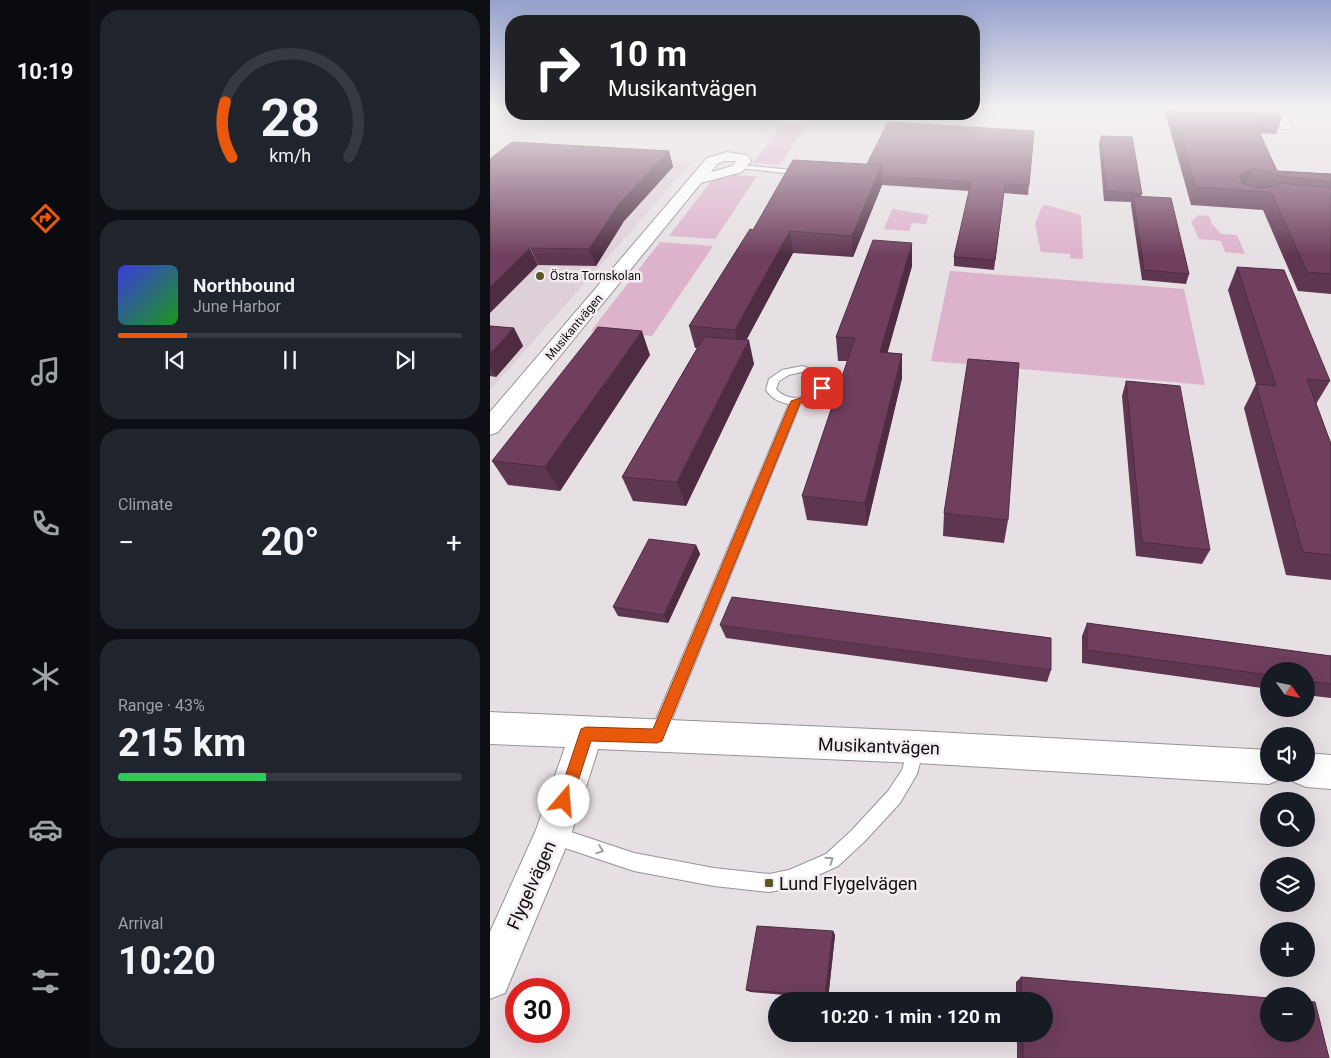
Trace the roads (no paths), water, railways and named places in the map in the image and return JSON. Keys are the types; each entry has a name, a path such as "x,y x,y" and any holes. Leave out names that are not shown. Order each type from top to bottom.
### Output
{"street":[{"name":"Musikantvägen","path":"490,427 712,162 718,158 724,157"},
{"name":"Musikantvägen","path":"740,157 744,161 740,167"},
{"name":"Musikantvägen","path":"490,728 586,734 917,747 1260,766"},
{"name":"Flygelvägen","path":"490,978 553,835 586,734"},
{"path":"1315,771 1331,772"}],"lane":[{"path":"740,167 813,174"},
{"path":"802,369 816,374 823,383 818,393 812,397 796,401 787,401 774,395 771,390 774,379 779,375 802,369"},
{"path":"657,736 796,401"},
{"path":"553,835 634,862 714,877 769,882 790,880 832,860 858,836 910,774 917,747"}],"place":[{"name":"Östra Tornskolan","path":"540,276"},
{"name":"Lund Flygelvägen","path":"769,883"}]}
